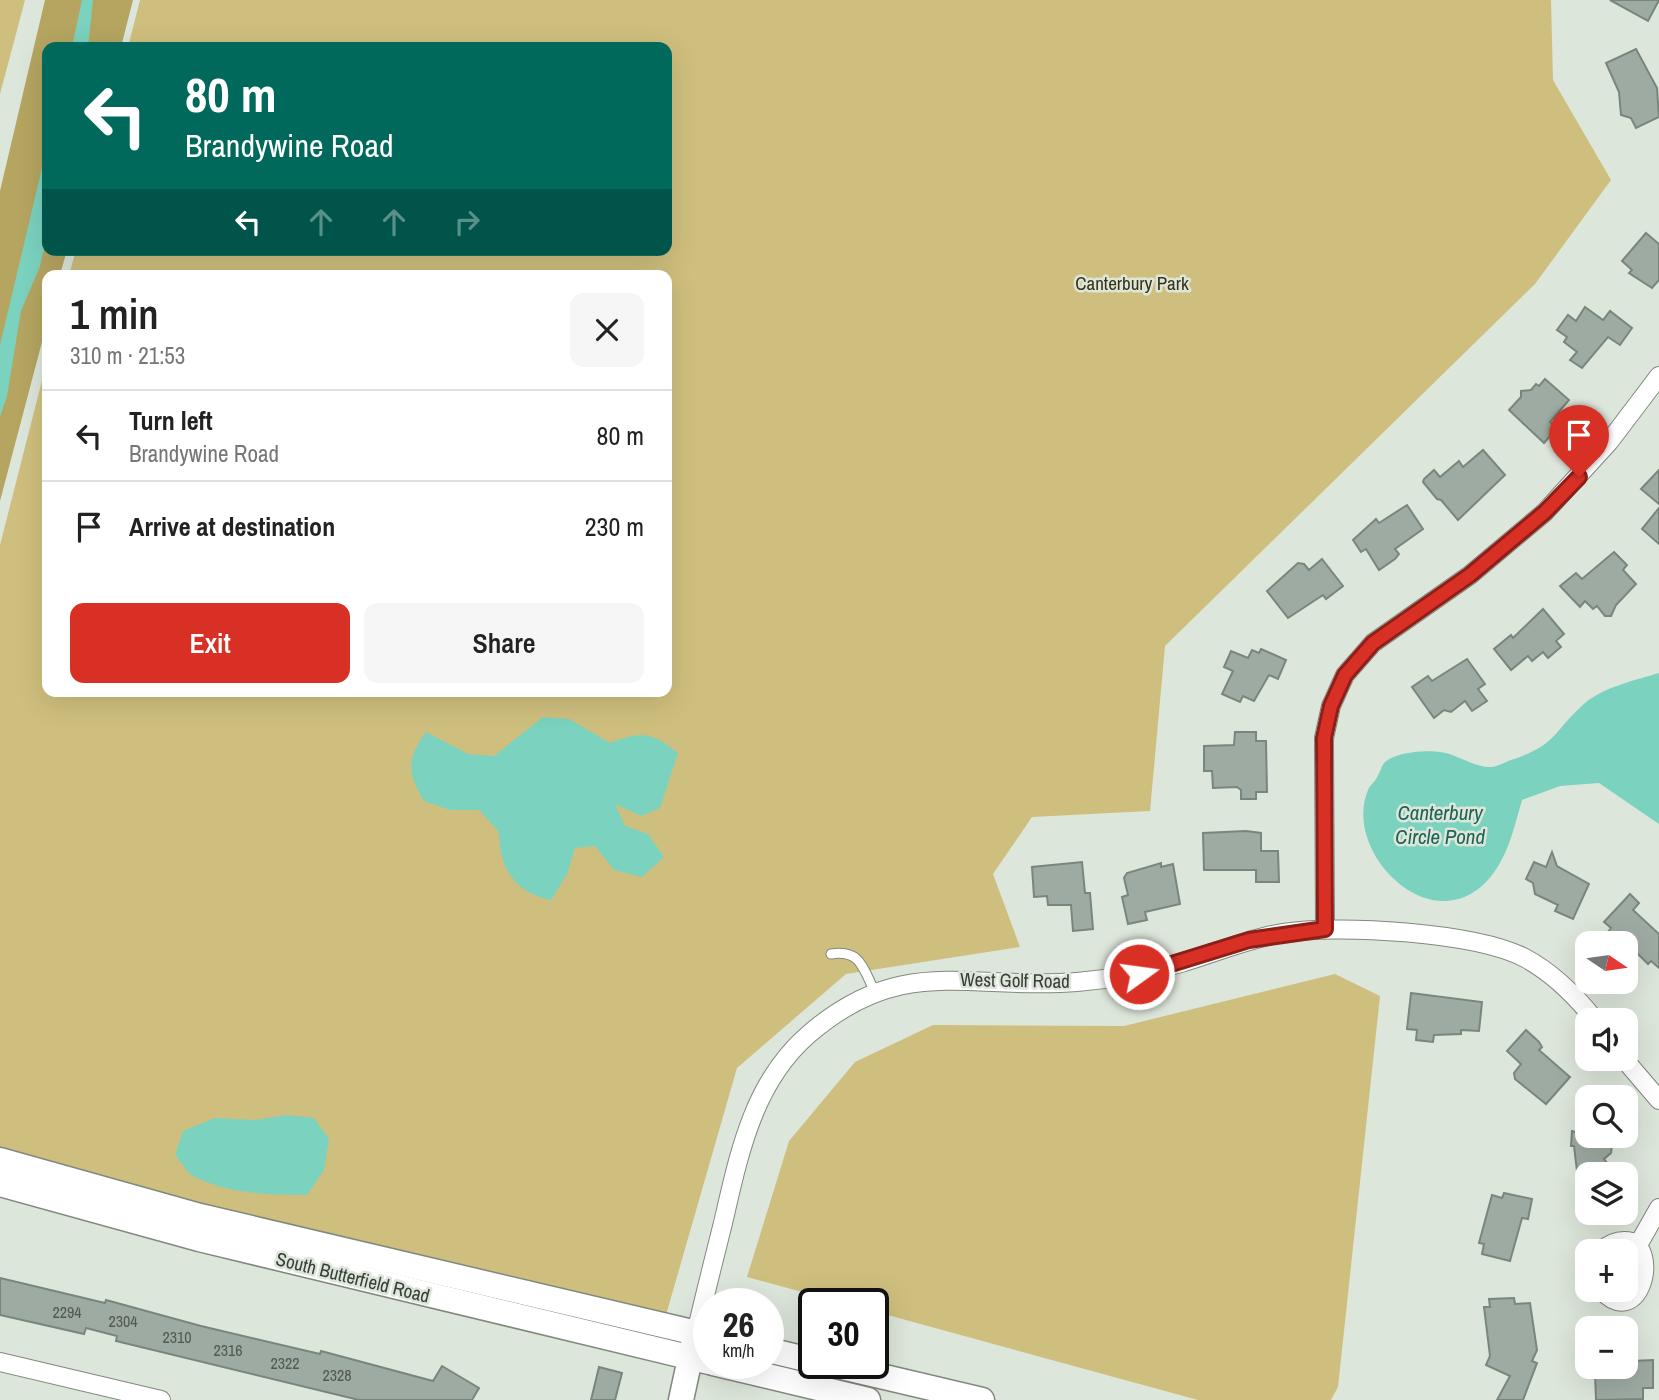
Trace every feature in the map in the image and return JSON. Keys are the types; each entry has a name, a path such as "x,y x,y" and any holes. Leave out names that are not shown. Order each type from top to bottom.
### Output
{"main road":[{"name":"South Butterfield Road","path":"0,1160 693,1348"},
{"name":"South Butterfield Road","path":"0,1184 28,1195 199,1239 693,1348"},
{"name":"West Golf Road","path":"681,1400 693,1371"},
{"name":"South Butterfield Road","path":"784,1375 868,1400"},
{"path":"889,1378 982,1400"}],"street":[{"path":"1325,929 1324,738 1331,706 1345,675 1373,643 1470,575 1545,512 1609,442 1659,376"},
{"name":"West Golf Road","path":"714,1288 745,1133 766,1088 807,1035 828,1019 875,992 936,979 1030,984 1076,982 1139,974 1249,940 1325,929 1457,939 1494,946 1524,958 1548,972 1585,1008"},
{"path":"1634,1071 1659,1100"},
{"path":"1638,1295 1648,1289 1653,1280 1652,1260 1638,1245 1659,1208"},
{"path":"0,1362 161,1400"}],"lane":[{"path":"831,954 846,951 856,956 875,992"}],"green space":[{"path":"0,0 25,0 0,94"},
{"name":"Canterbury Park","path":"140,0 1551,0 1553,80 1611,180 1535,284 1165,646 1150,811 1032,817 993,874 1020,947 846,974 737,1068 666,1315 0,1170 0,545 42,381 42,697 672,697 672,270 70,270 74,256 672,256 672,42 129,42"},
{"path":"1335,974 1380,996 1338,1387 1331,1400 1198,1400 889,1315 889,1288 798,1288 798,1291 747,1277 789,1141 855,1062 933,1025 1124,1026"}],"shaded area":[{"path":"45,0 133,0 122,42 42,42 42,256 65,256 61,270 42,270 42,342 0,501 0,191"}],"water":[{"path":"82,0 93,0 89,42 73,42"},
{"path":"42,168 42,256 21,311 7,396 0,417 0,345"},
{"name":"Canterbury Circle Pond","path":"1659,673 1659,824 1599,783 1560,786 1522,800 1509,844 1499,864 1486,882 1464,897 1440,901 1417,895 1396,881 1379,862 1368,839 1363,814 1368,790 1389,759 1434,751 1485,767 1496,766 1547,743 1574,713 1593,697"},
{"path":"543,717 569,719 610,743 638,735 653,737 678,753 660,808 641,816 615,804 625,826 648,834 664,857 642,877 614,870 595,846 575,848 567,874 551,900 538,897 512,877 502,857 499,832 479,810 450,810 424,801 414,782 411,766 415,751 426,732 468,754 494,756"},
{"path":"287,1115 314,1118 329,1139 324,1170 307,1195 264,1194 220,1187 193,1176 175,1155 183,1131 215,1118 255,1120"}],"building":[{"path":"1610,0 1659,0 1648,21"},
{"path":"1636,49 1657,88 1659,117 1636,128 1631,118 1621,115 1619,92 1606,63"},
{"path":"1646,233 1659,244 1659,280 1652,288 1629,273 1632,270 1622,261"},
{"path":"1585,307 1603,320 1610,311 1632,328 1620,345 1608,337 1582,368 1570,360 1577,352 1564,342 1567,337 1557,330 1568,315 1576,321"},
{"path":"1545,379 1569,400 1550,422 1558,427 1544,443 1509,410 1521,397 1521,391 1531,390 1536,384 1539,386"},
{"path":"1483,450 1505,475 1458,520 1441,500 1437,499 1423,482 1424,479 1434,470 1440,477 1459,461 1463,467"},
{"path":"1659,470 1659,504 1641,489"},
{"path":"1407,505 1423,529 1395,549 1399,554 1379,570 1366,549 1361,552 1353,540 1376,519 1379,523"},
{"path":"1659,508 1659,544 1642,529"},
{"path":"1614,552 1627,565 1623,570 1636,584 1616,605 1611,616 1605,616 1597,606 1593,609 1585,601 1580,607 1560,586 1576,573 1582,579"},
{"path":"1322,559 1343,586 1326,599 1323,595 1288,618 1267,591 1298,563 1304,564 1309,570"},
{"path":"1543,609 1564,634 1556,641 1561,647 1548,658 1543,652 1532,661 1528,656 1511,670 1494,649 1511,635 1513,638"},
{"path":"1261,649 1286,660 1278,679 1269,675 1254,701 1243,696 1240,702 1222,694 1233,671 1224,667 1231,651 1248,658 1252,650 1259,653"},
{"path":"1467,659 1485,684 1478,689 1487,701 1472,711 1465,701 1451,712 1444,710 1434,718 1412,687 1428,676 1432,681"},
{"path":"1235,732 1256,732 1256,741 1266,741 1267,792 1256,792 1256,799 1241,799 1241,790 1237,787 1213,788 1212,771 1204,771 1204,746 1234,745"},
{"path":"1203,833 1261,833 1261,851 1278,851 1279,882 1256,882 1256,870 1204,870"},
{"path":"1552,852 1557,866 1589,884 1573,919 1555,911 1558,905 1535,894 1533,883 1526,879 1534,862 1546,867"},
{"path":"1082,862 1085,893 1090,893 1093,929 1073,931 1071,905 1048,905 1047,896 1034,897 1032,867"},
{"path":"1161,863 1161,867 1173,864 1180,904 1145,912 1147,920 1128,924 1122,897 1128,895 1124,878 1127,873"},
{"path":"1630,894 1639,903 1633,910 1659,934 1659,968 1651,961 1648,964 1638,954 1638,931 1609,931 1611,928 1604,922"},
{"path":"1411,993 1482,1002 1479,1031 1461,1030 1461,1034 1434,1035 1433,1042 1416,1040 1417,1030 1407,1029"},
{"path":"1526,1030 1539,1042 1542,1047 1539,1050 1570,1077 1546,1104 1515,1079 1514,1073 1521,1064 1507,1051"},
{"path":"1572,1131 1575,1132 1575,1148 1612,1148 1611,1153 1604,1159 1606,1162 1576,1162 1574,1146 1571,1146"},
{"path":"1504,1193 1532,1199 1528,1219 1522,1218 1510,1261 1482,1254 1484,1244 1479,1243 1492,1195 1502,1198"},
{"path":"0,1278 105,1303 106,1300 320,1354 321,1351 433,1381 442,1366 479,1388 472,1400 359,1400 116,1341 117,1336 86,1328 84,1334 0,1315"},
{"path":"1514,1298 1515,1304 1530,1303 1537,1350 1532,1361 1537,1363 1523,1400 1497,1400 1510,1376 1486,1365 1490,1356 1484,1307 1490,1307 1489,1299"},
{"path":"1653,1360 1653,1388 1643,1388 1643,1399 1596,1400 1595,1379 1638,1379 1638,1361"},
{"path":"599,1367 622,1373 615,1400 591,1400"}],"route":[{"path":"1139,974 1181,964 1249,940 1325,929 1325,725 1345,675 1373,643 1470,575 1545,512 1579,477"}]}
